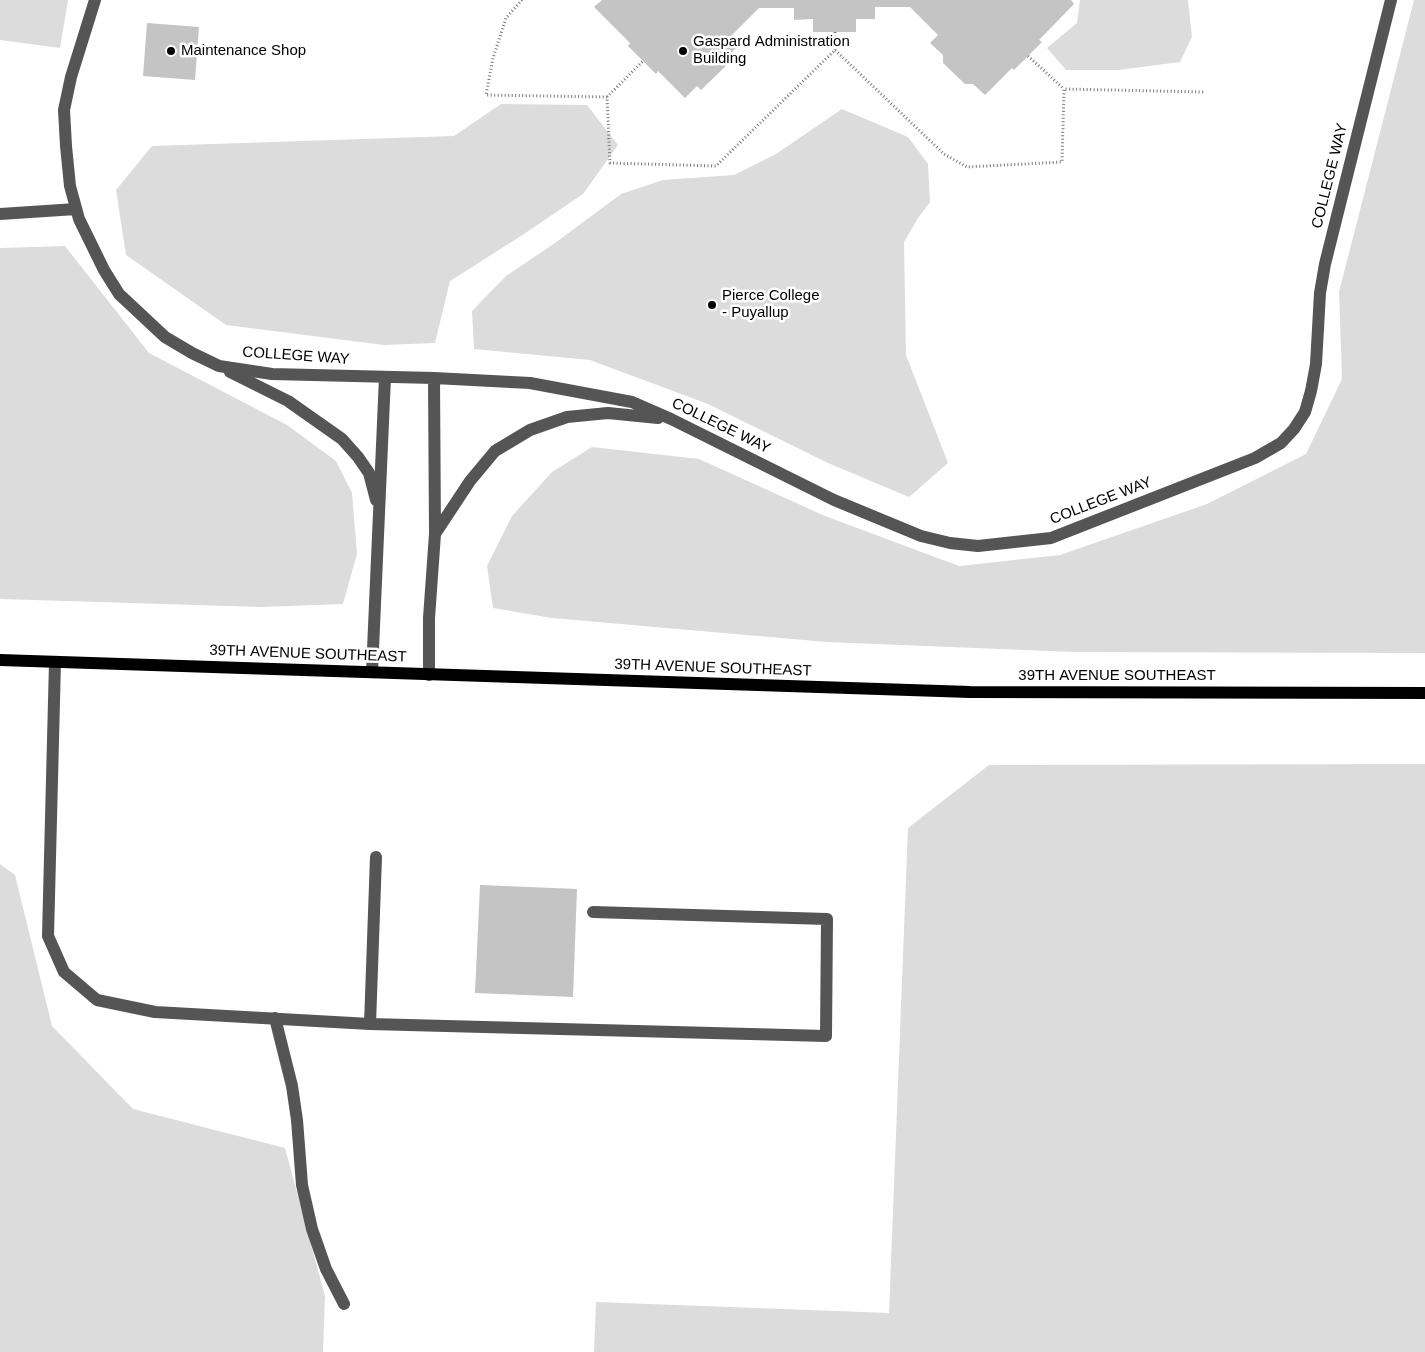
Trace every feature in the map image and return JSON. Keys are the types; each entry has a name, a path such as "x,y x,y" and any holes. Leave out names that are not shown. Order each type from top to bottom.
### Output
{"main road":[{"name":"39TH AVENUE SOUTHEAST","path":"0,660 970,692 1425,693"}],"street":[{"name":"COLLEGE WAY","path":"95,0 71,77 64,110 70,186 79,219 104,270 120,294 165,337 219,366 272,374 434,378 530,383 632,402 671,419 834,500 921,536 950,544 978,546 1051,538 1255,458 1281,443 1294,429 1305,412 1311,391 1316,364 1320,293 1325,264 1391,0"},
{"path":"0,214 76,209"},
{"path":"219,366 288,402 342,439 369,473 379,518"},
{"path":"372,672 385,377"},
{"path":"429,675 429,618 435,534 434,378"},
{"path":"435,534 470,481 495,451 530,430 567,417 608,413 671,419"},
{"path":"55,662 48,936 64,972 96,1000 154,1012 370,1024 826,1036 827,920 593,912"},
{"path":"370,1024 376,857"},
{"path":"275,1018 292,1086 297,1120 302,1185 312,1229 326,1269 344,1304"}],"path":[{"path":"522,0 506,18 493,58 486,95 607,96 643,60"},
{"path":"607,96 610,163 716,166 835,50 835,32"},
{"path":"835,50 944,154 967,167 1062,162 1064,89"},
{"path":"1028,56 1064,89 1204,92"}],"shaded area":[{"path":"0,0 68,0 60,48 0,40"},
{"path":"1080,0 1188,0 1192,37 1180,62 1119,70 1066,70 1047,48 1077,23"},
{"path":"1414,0 1425,0 1425,653 1074,652 827,642 552,618 493,608 487,566 512,516 552,472 592,447 699,459 825,516 959,566 1060,555 1207,504 1306,454 1342,379 1339,292"},
{"path":"501,104 587,105 618,145 583,194 450,281 435,343 384,345 226,325 126,255 116,190 152,146 454,136"},
{"path":"842,109 908,137 928,164 930,202 904,242 906,355 948,463 909,497 828,463 708,404 590,360 474,349 472,311 506,276 555,243 621,194 663,180 734,175 776,154"},
{"path":"65,246 149,353 287,425 336,461 352,493 357,554 343,604 261,607 0,599 0,248"},
{"path":"1425,764 1425,1352 594,1352 596,1302 889,1313 908,828 989,765"},
{"path":"0,864 15,875 52,1026 133,1109 285,1148 325,1296 323,1352 0,1352"}],"building":[{"name":"Gaspard Administration Building","path":"602,0 1071,0 1074,4 1039,40 1042,42 985,95 973,84 965,84 943,63 943,55 930,43 938,35 910,7 875,7 875,19 856,19 856,32 813,32 813,19 794,20 794,8 759,8 731,36 739,45 727,57 731,61 701,90 697,86 685,98 658,71 656,74 628,46 630,43 594,7"},
{"name":"Maintenance Shop","path":"147,23 199,27 195,80 143,76"},
{"path":"480,885 577,889 573,997 475,993"}],"place":[{"name":"Maintenance Shop","path":"171,51"},
{"name":"Gaspard Administration Building","path":"683,51"},
{"name":"Pierce College - Puyallup","path":"712,305"}]}
